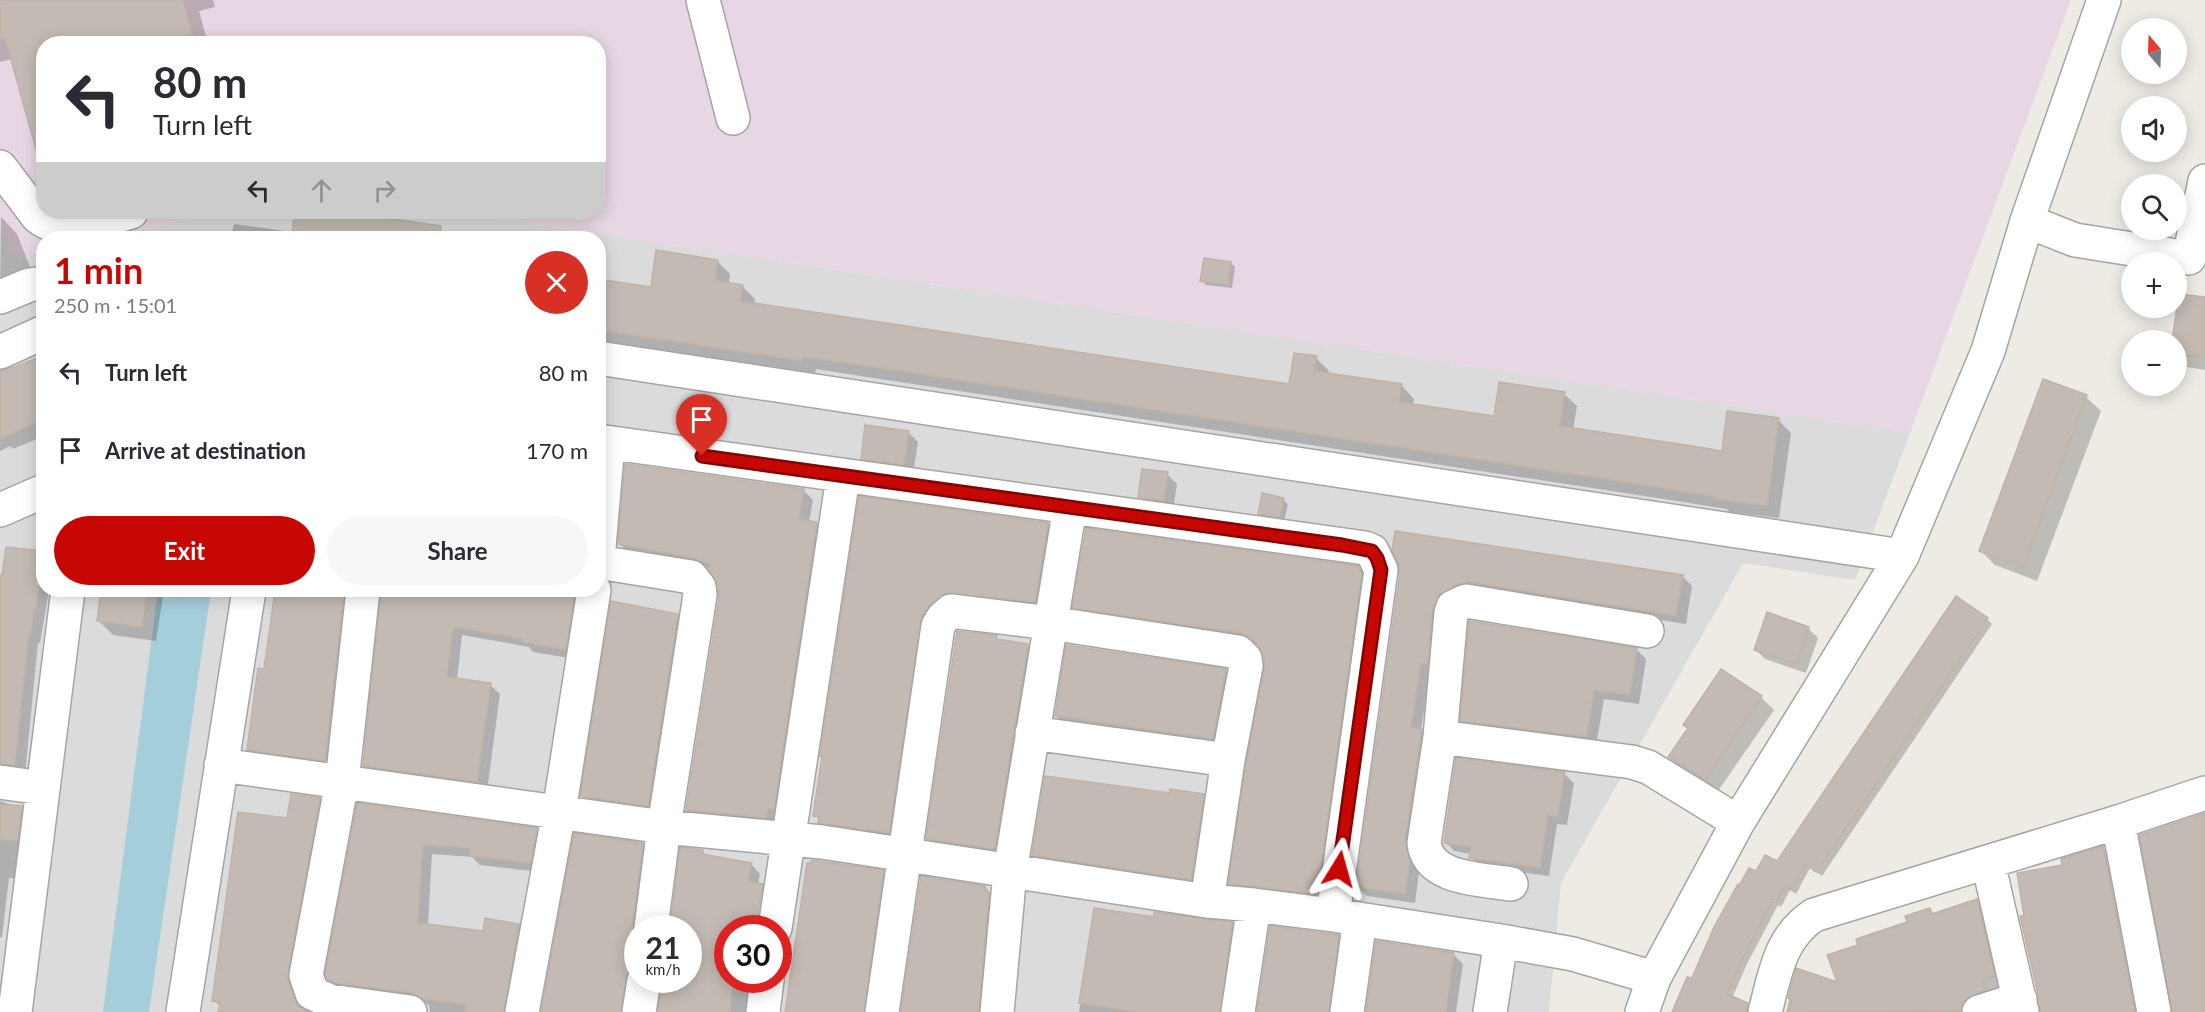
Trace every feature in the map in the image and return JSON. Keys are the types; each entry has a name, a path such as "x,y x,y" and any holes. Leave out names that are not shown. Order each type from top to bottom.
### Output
{"street":[{"path":"703,0 733,118"},
{"path":"1642,1012 1654,978 1738,822 1902,556 1988,351 2027,221 2104,0"},
{"path":"0,167 36,214"},
{"path":"2027,221 2075,240 2197,259 2205,181"},
{"path":"41,219 45,222 77,227 106,219"},
{"path":"0,297 29,285 36,285"},
{"path":"0,352 36,336"},
{"path":"606,359 1902,556"},
{"path":"606,442 1365,548 1372,551 1381,570 1346,917 1347,1012"},
{"path":"777,915 843,477"},
{"path":"0,510 36,494"},
{"path":"1002,1011 1010,872 1070,507"},
{"path":"606,562 691,577 699,587 700,595 653,915"},
{"path":"15,1012 67,597"},
{"path":"183,1012 248,597"},
{"path":"362,597 342,782 306,975 312,993 330,1001 410,1012"},
{"path":"522,1012 559,812 593,597"},
{"path":"1511,884 1448,873 1431,862 1425,854 1424,843 1440,737 1451,613 1457,604 1466,601 1647,631"},
{"path":"882,1012 938,626 951,611 1050,623 1238,652 1245,659 1246,666 1228,760 1207,901"},
{"path":"1032,733 1228,760"},
{"path":"1440,737 1632,762 1648,767 1738,822"},
{"path":"221,765 664,827 788,837 1207,901 1346,917 1573,954 1654,978"},
{"path":"0,782 43,788"},
{"path":"1765,1012 1783,948 1793,932 1814,915 2205,793"},
{"path":"2118,822 2154,1012"},
{"path":"1979,1012 2021,1005 1988,862"},
{"path":"1238,1012 1254,905"},
{"path":"1490,1012 1501,941"},
{"path":"639,1012 642,993"},
{"path":"763,1012 765,993"}],"shaded area":[{"path":"0,0 2071,0 1910,433 606,235 606,231 579,231 500,219 606,219 606,36 36,36 36,219 187,219 133,231 36,231 36,254 19,258 0,230"},
{"path":"187,219 500,219 579,231 133,231"},
{"path":"0,230 19,258 36,254 36,597 606,597 606,235 1910,433 1855,580 1743,563 1561,883 1549,1012 0,1012"}],"water":[{"path":"157,597 210,597 149,1012 103,1012"}],"building":[{"path":"0,0 183,0 193,36 36,36 36,149 5,38 0,39"},
{"path":"294,219 393,219 441,226 441,231 292,231"},
{"path":"656,250 718,260 715,280 743,285 740,301 1289,384 1294,353 1317,356 1314,371 1402,384 1399,402 1494,416 1499,382 1565,392 1560,426 1722,451 1727,411 1779,418 1767,506 1715,499 1715,497 1663,488 853,364 803,357 802,361 606,331 606,280 651,287"},
{"path":"1204,258 1231,262 1228,285 1200,281"},
{"path":"2187,295 2205,297 2205,358 2187,356 2187,330 2174,330 2175,318 2187,318"},
{"path":"36,358 36,422 0,439 0,370"},
{"path":"2043,379 2087,395 2023,567 1979,551"},
{"path":"865,425 909,431 904,465 861,459"},
{"path":"625,464 804,489 799,519 817,522 774,809 768,808 766,818 686,810 719,598 718,585 709,570 710,564 694,558 618,544"},
{"path":"1142,469 1168,472 1164,501 1138,497"},
{"path":"1262,493 1284,498 1280,517 1258,514"},
{"path":"859,496 1048,523 1035,602 946,593 931,604 922,616 889,833 818,823 819,817 813,816"},
{"path":"1086,528 1358,566 1362,573 1317,894 1228,884 1246,763 1264,670 1264,656 1259,646 1251,638 1241,633 1072,608"},
{"path":"1395,531 1683,575 1676,616 1469,582 1458,584 1439,595 1432,611 1428,665 1421,664 1411,727 1422,729 1405,840 1410,861 1405,894 1356,887 1400,573 1392,550"},
{"path":"6,547 36,550 37,597 31,635 29,634 15,765 0,764 0,575 2,575"},
{"path":"1956,596 1988,618 1816,872 1805,864 1791,890 1785,886 1776,903 1772,902 1746,951 1727,994 1748,1003 1747,1012 1672,1012 1687,977 1692,978 1714,927 1738,884 1749,868 1756,871 1765,855 1777,861"},
{"path":"100,597 146,597 142,627 97,621"},
{"path":"274,597 343,597 325,761 247,750 258,668 264,669"},
{"path":"380,597 574,597 566,650 522,642 523,639 453,627 447,677 491,683 477,782 363,766"},
{"path":"611,601 678,614 648,806 580,796"},
{"path":"1767,612 1809,627 1796,664 1754,650"},
{"path":"1469,621 1637,648 1630,695 1594,690 1587,737 1460,721"},
{"path":"957,631 997,635 996,639 1028,644 995,849 926,839"},
{"path":"1066,645 1226,669 1213,739 1055,716"},
{"path":"1721,669 1762,696 1705,780 1668,757 1688,728 1683,725"},
{"path":"1456,758 1565,772 1558,816 1548,815 1540,868 1469,858 1471,847 1444,843"},
{"path":"1045,776 1170,793 1170,789 1204,794 1191,880 1032,855"},
{"path":"291,794 320,798 288,972 288,981 294,999 298,1006 309,1012 218,1012 220,1002 212,1001 238,812 287,818"},
{"path":"357,803 537,828 531,863 469,856 470,848 423,845 418,923 483,931 485,918 519,924 504,1012 465,1012 466,1005 423,999 413,993 335,983 327,979 325,974"},
{"path":"0,804 22,806 18,841 0,839"},
{"path":"2205,813 2205,1012 2172,1012 2139,835"},
{"path":"574,833 643,843 633,915 624,915 624,991 621,1012 541,1012"},
{"path":"2103,846 2135,1012 2040,1012 2020,916 2024,916 2017,873 2062,865 2061,859"},
{"path":"680,847 703,850 702,854 752,863 748,881 763,884 757,915 714,915 714,993 732,993 730,1012 658,1012 660,993 702,993 702,915 672,915"},
{"path":"811,860 884,870 864,1012 785,1012 788,993 792,993 792,965 807,863"},
{"path":"921,876 985,886 985,891 989,892 979,1012 901,1012"},
{"path":"1977,899 1995,976 1982,981 1985,990 1966,999 1961,1011 1788,1012 1792,1000 1788,998 1796,968 1837,982 1827,955 1858,945 1856,939 1907,922 1905,916 1930,908 1932,914"},
{"path":"1094,908 1154,917 1154,912 1233,922 1220,1012 1136,1012 1079,1003"},
{"path":"1270,926 1339,935 1329,1012 1257,1012"},
{"path":"1376,941 1454,953 1446,1012 1366,1012"}],"route":[{"path":"702,456 1365,548 1372,551 1381,570 1339,869"}]}
